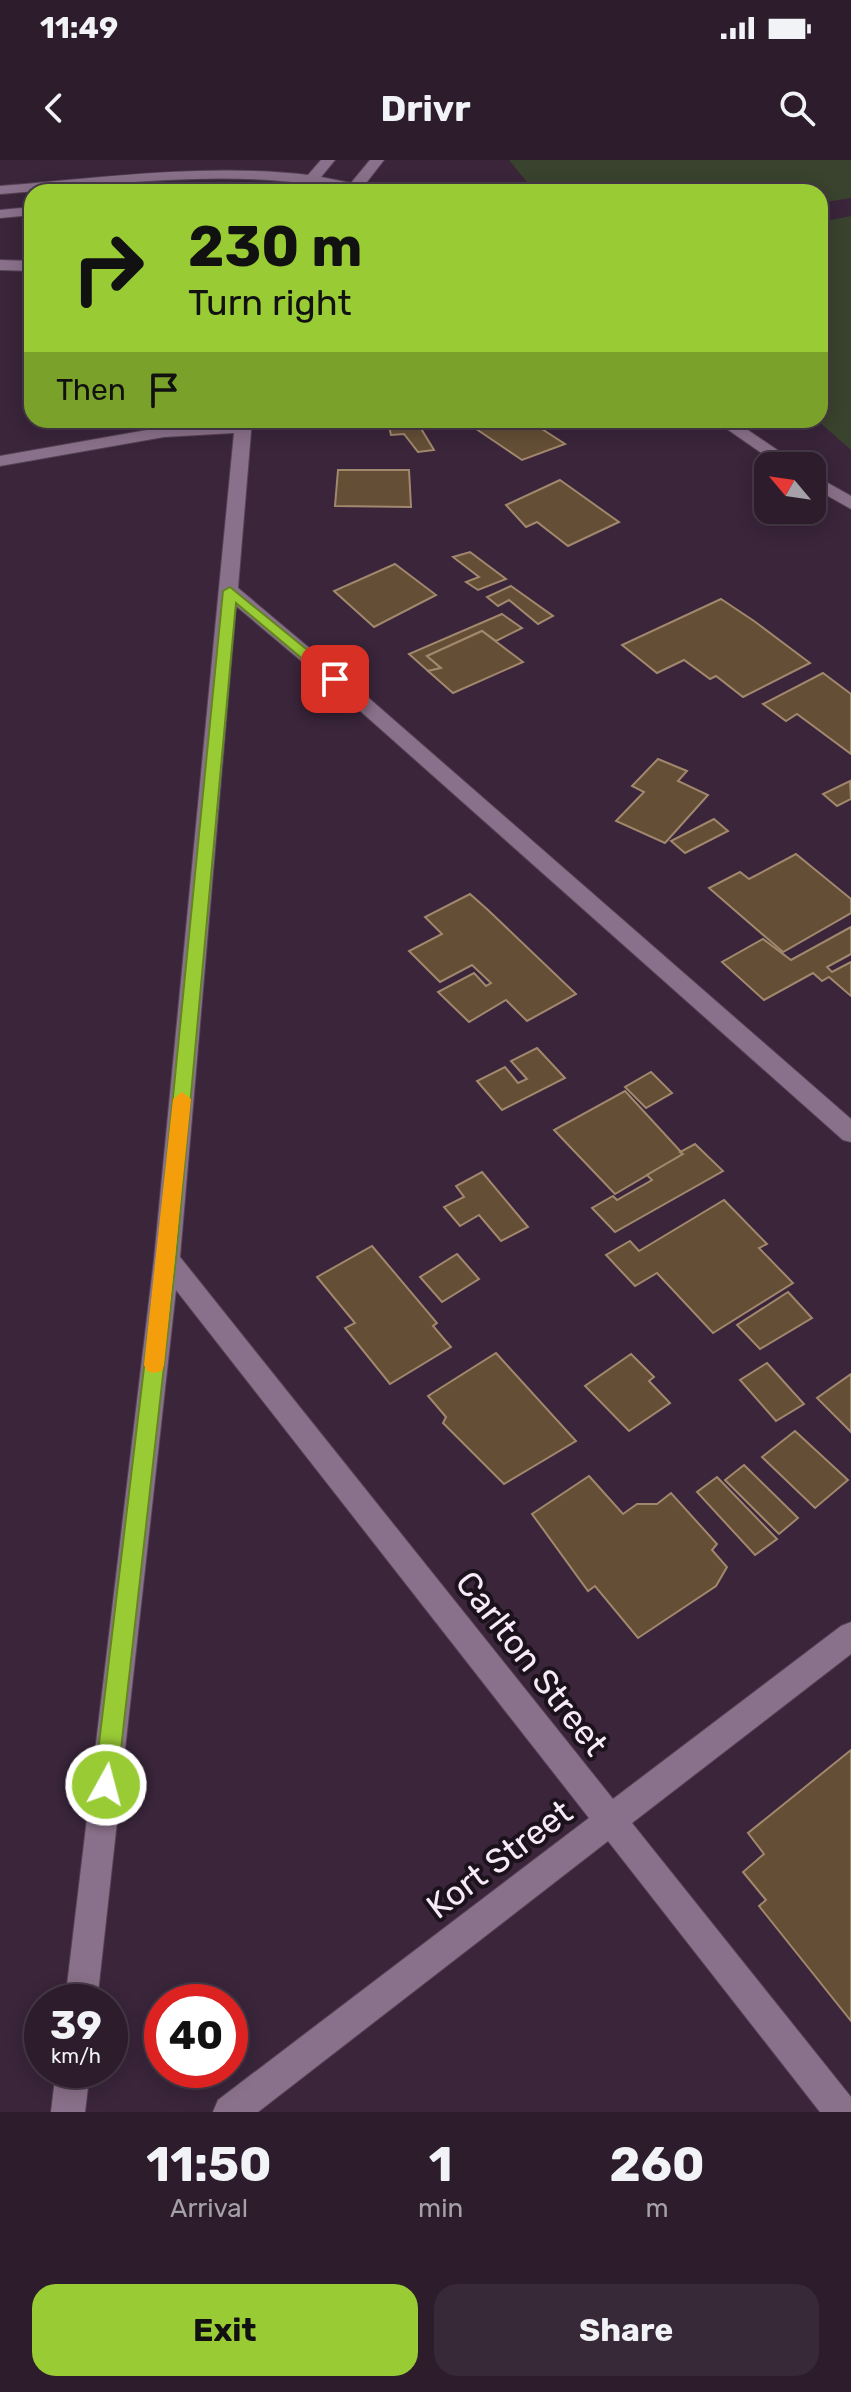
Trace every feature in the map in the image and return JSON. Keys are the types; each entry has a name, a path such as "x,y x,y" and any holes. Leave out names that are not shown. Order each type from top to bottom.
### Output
{"street":[{"path":"308,184 328,160"},
{"path":"361,184 377,160"},
{"path":"97,184 250,175 311,179 332,184"},
{"path":"0,190 24,189"},
{"path":"0,214 24,212"},
{"path":"0,265 24,266"},
{"path":"0,461 164,432 204,428"},
{"path":"83,1984 167,1259 244,428"},
{"path":"734,428 771,452"},
{"path":"826,488 851,504"},
{"path":"230,591 356,697 851,1133"},
{"name":"Carlton Street","path":"167,1259 841,2112"},
{"name":"Kort Street","path":"230,2112 851,1636"},
{"path":"68,2112 71,2088"}],"green space":[{"path":"509,160 851,160 851,198 828,202 828,184 528,184"},
{"path":"851,216 851,450 826,428 828,220"}],"building":[{"path":"389,428 421,428 434,450 418,452 404,434 391,435"},
{"path":"475,428 540,428 565,444 522,460"},
{"path":"338,470 409,470 411,507 335,506"},
{"path":"560,480 619,522 568,546 537,522 526,527 506,505"},
{"path":"470,552 506,579 478,590 466,582 479,577 453,557"},
{"path":"395,564 436,595 374,627 334,591"},
{"path":"511,586 553,616 538,624 509,600 498,606 487,597"},
{"path":"721,599 810,663 743,697 716,676 710,679 684,660 657,673 622,645"},
{"path":"502,614 522,628 496,641 482,631 427,656 441,668 428,671 409,654"},
{"path":"482,631 523,662 453,693 428,671 441,668 427,656"},
{"path":"823,673 851,694 851,754 797,714 786,721 763,704"},
{"path":"658,759 687,771 678,781 708,795 665,843 616,821 644,792 632,786"},
{"path":"850,781 851,799 837,806 823,794"},
{"path":"714,819 728,831 685,853 671,841"},
{"path":"796,854 851,899 851,913 783,952 709,888 740,872 749,879"},
{"path":"470,894 576,994 527,1021 506,1000 469,1022 438,992 474,973 486,986 491,983 472,965 440,982 409,951 442,934 425,917"},
{"path":"851,927 851,954 827,967 832,972 851,962 851,996 829,977 822,981 813,973 764,1000 722,962 763,939 791,960"},
{"path":"537,1048 565,1078 502,1110 477,1081 505,1067 518,1083 527,1079 511,1061"},
{"path":"651,1072 672,1093 646,1108 625,1087"},
{"path":"625,1091 683,1154 615,1194 554,1130"},
{"path":"695,1144 723,1171 615,1232 592,1208 613,1196 617,1200 652,1180 647,1175"},
{"path":"482,1172 528,1227 501,1241 479,1215 460,1226 444,1207 464,1197 456,1186"},
{"path":"724,1200 767,1244 759,1248 793,1283 713,1333 657,1273 635,1286 606,1255 630,1241 639,1251"},
{"path":"372,1246 437,1323 433,1326 451,1347 390,1384 345,1328 355,1323 317,1277"},
{"path":"457,1254 479,1279 442,1302 420,1277"},
{"path":"788,1292 812,1318 760,1349 737,1325"},
{"path":"496,1353 576,1441 504,1484 443,1423 446,1417 428,1396"},
{"path":"631,1354 654,1377 649,1381 670,1403 629,1431 585,1386"},
{"path":"767,1363 804,1404 776,1421 740,1380"},
{"path":"851,1374 851,1432 817,1398"},
{"path":"795,1431 848,1480 815,1508 762,1457"},
{"path":"744,1465 798,1518 779,1534 725,1480"},
{"path":"589,1476 623,1514 637,1504 657,1504 671,1493 717,1544 712,1550 727,1567 716,1586 638,1638 595,1586 588,1591 532,1514"},
{"path":"717,1477 777,1539 755,1555 697,1492"},
{"path":"851,1750 851,2021 759,1906 766,1900 743,1872 764,1854 748,1833"}],"slow traffic":[{"path":"154,1365 182,1099"}],"route":[{"path":"106,1785 167,1259 230,591 335,679"}]}
